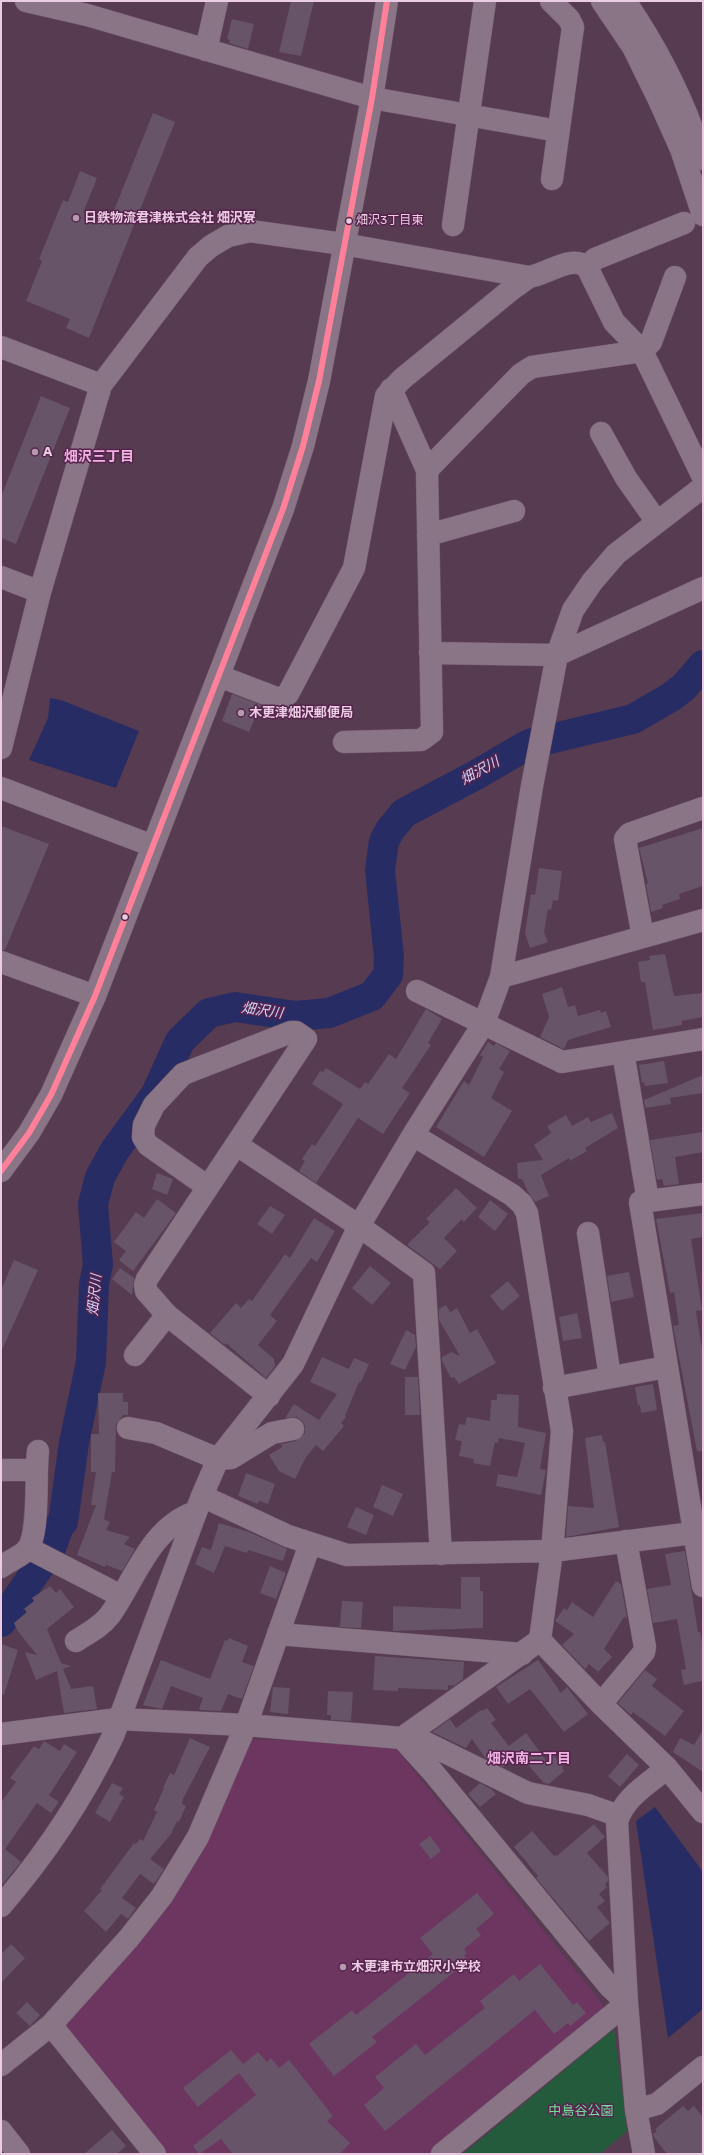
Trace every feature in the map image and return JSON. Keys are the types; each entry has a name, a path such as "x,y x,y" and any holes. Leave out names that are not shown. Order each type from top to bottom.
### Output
{"street":[{"path":"26,1 87,15 372,98 558,131"},
{"path":"206,50 217,1"},
{"path":"1,1169 29,1133 51,1094 95,996 219,676 282,508 303,446 319,382 343,244 372,98 388,1"},
{"path":"453,225 485,1"},
{"path":"551,1 569,19 573,27 552,179"},
{"path":"587,267 595,260 693,219 694,189 681,149 633,47 602,1"},
{"path":"625,1 648,36 678,96 703,159"},
{"path":"1,748 40,592 101,384 181,278 198,258 216,243 228,236 250,231 343,244 529,277 537,276 571,262 582,263 587,267 614,322 642,352 703,477"},
{"path":"219,676 279,699 288,694 354,568 386,396 391,389 512,289 529,277"},
{"path":"427,470 522,374 532,367 642,352 651,342 674,277"},
{"path":"1,347 101,384"},
{"path":"344,742 415,740 428,736 432,732 427,470 391,389"},
{"path":"602,433 626,478 657,522"},
{"path":"1,1906 23,1880 67,1820 96,1773 113,1736 118,1719 199,1504 218,1459 293,1364 360,1226 413,1135 484,1023 501,976 532,786 557,655 573,610 592,582 616,554 703,487"},
{"path":"428,535 514,511"},
{"path":"1,577 40,592"},
{"path":"430,653 557,655 703,588"},
{"path":"1,788 153,846"},
{"path":"643,937 624,839 629,834 703,808"},
{"path":"501,976 703,920"},
{"path":"1,962 95,996"},
{"path":"417,991 562,1062 703,1039"},
{"path":"208,1187 148,1145 143,1136 144,1125 154,1105 183,1074 291,1032 296,1032 306,1039 208,1187 146,1279 145,1285 146,1291 167,1315 269,1396"},
{"path":"623,1052 648,1201"},
{"path":"405,1736 540,1640 552,1551 562,1431 527,1213 522,1204 512,1195 413,1135"},
{"path":"236,1145 360,1226 424,1273 441,1554"},
{"path":"703,1194 640,1202 693,1533 703,1586"},
{"path":"588,1233 610,1377"},
{"path":"135,1355 167,1315"},
{"path":"554,1388 666,1367"},
{"path":"128,1428 156,1433 218,1459 231,1458 272,1433 293,1429"},
{"path":"1,1470 37,1460 36,1518 28,1548 1,1567"},
{"path":"199,1504 310,1544 347,1555 552,1551 693,1533"},
{"path":"76,1641 100,1626 110,1615 136,1571 172,1524 199,1504"},
{"path":"601,1704 644,1652 645,1647 626,1541"},
{"path":"1,2065 51,2025 129,1938 162,1896 198,1837 246,1725 310,1544"},
{"path":"28,1548 121,1596"},
{"path":"278,1634 522,1654"},
{"path":"540,1640 601,1704 667,1768 703,1812"},
{"path":"1,1734 118,1719 246,1725 405,1736 528,1793 588,1805 618,1816"},
{"path":"405,1736 432,1771 610,1987 627,2003"},
{"path":"644,2154 636,2110 627,2003 617,1829 618,1816 626,1803 667,1768"},
{"path":"442,2154 627,2003"},
{"path":"51,2025 155,2154"},
{"path":"636,2110 657,2104 703,2067"},
{"path":"1,2131 16,2153"}],"shaded area":[{"path":"50,698 61,700 139,731 116,788 29,760 48,718"},
{"name":"木更津市立畑沢小学校","path":"250,1739 393,1745 603,2004 603,2014 430,2154 165,2154 64,2024 145,1930"},
{"path":"655,1807 703,1872 703,2009 668,2038 636,1821"}],"green space":[{"name":"中島谷公園","path":"614,2029 627,2131 600,2154 463,2154"}],"building":[{"path":"291,1 314,1 301,56 279,52"},
{"path":"232,19 254,24 248,49 229,43 230,40 227,39"},
{"name":"日鉄物流君津株式会社 畑沢寮","path":"153,113 175,122 89,338 66,328 70,319 26,301 42,261 39,259 63,200 68,202 80,171 97,178 83,213 109,223"},
{"name":"A","path":"41,396 70,408 16,544 1,538 1,497"},
{"path":"232,694 261,705 249,732 222,721"},
{"path":"1,826 49,844 5,950 1,950"},
{"path":"703,828 703,886 679,894 680,899 662,905 663,908 651,912 646,884 648,883 639,848"},
{"path":"539,868 562,871 558,901 553,900 551,910 548,909 544,932 548,942 530,948 525,933 531,894 535,895"},
{"path":"665,954 674,996 703,993 703,1017 682,1021 682,1025 653,1030 645,982 641,982 638,962 650,960 649,956"},
{"path":"562,987 568,1007 575,1005 578,1016 600,1010 601,1013 606,1011 611,1027 568,1040 564,1049 540,1037 549,1017 542,994"},
{"path":"426,1009 442,1019 428,1043 431,1045 402,1088 410,1093 383,1134 358,1118 316,1183 299,1171 305,1161 302,1159 312,1144 315,1146 343,1104 312,1084 320,1071 323,1072 326,1068 360,1089 365,1082 368,1084 389,1054 396,1059"},
{"path":"488,1042 494,1046 496,1043 510,1051 499,1069 504,1072 491,1098 512,1111 484,1157 436,1127 464,1081 469,1085 483,1057 480,1055"},
{"path":"664,1061 668,1083 645,1086 644,1082 642,1083 639,1065"},
{"path":"703,1075 703,1093 670,1098 671,1104 645,1108 644,1100"},
{"path":"612,1113 618,1128 585,1148 587,1151 570,1161 569,1158 541,1175 549,1196 535,1202 522,1179 518,1179 517,1163 543,1160 534,1145 551,1133 547,1126 566,1115 572,1126 588,1117 591,1122"},
{"path":"703,1132 703,1152 675,1157 679,1184 664,1186 662,1179 657,1180 650,1140"},
{"path":"157,1173 173,1179 167,1195 152,1189"},
{"path":"456,1188 477,1208 464,1222 462,1219 444,1238 457,1251 440,1269 407,1245 430,1222 426,1219"},
{"path":"157,1199 176,1213 133,1271 119,1260 126,1251 114,1242 136,1212 144,1218"},
{"path":"490,1200 508,1214 495,1231 478,1217"},
{"path":"270,1206 285,1215 272,1234 257,1224"},
{"path":"703,1213 703,1237 691,1239 702,1310 696,1311 703,1355 703,1451 697,1451 673,1326 679,1325 674,1292 670,1293 656,1219"},
{"path":"314,1218 335,1231 317,1262 311,1258 270,1315 277,1321 258,1345 274,1359 275,1366 266,1378 226,1343 225,1345 210,1333 236,1303 241,1308 249,1299 252,1301 285,1254 290,1258"},
{"path":"14,1260 38,1270 1,1352 1,1290"},
{"path":"370,1266 391,1283 372,1305 352,1288"},
{"path":"120,1268 134,1278 132,1295 112,1279"},
{"path":"629,1272 634,1297 611,1302 607,1276"},
{"path":"508,1281 520,1296 502,1311 490,1296"},
{"path":"446,1305 450,1312 457,1308 470,1333 477,1329 496,1363 459,1384 454,1377 451,1378 442,1361 442,1357 451,1352 460,1356 439,1320 439,1309"},
{"path":"577,1313 582,1338 563,1341 559,1317"},
{"path":"406,1330 415,1335 416,1347 405,1370 390,1364"},
{"path":"322,1357 349,1369 354,1358 369,1364 361,1382 359,1382 345,1416 346,1417 341,1423 344,1426 323,1451 316,1445 306,1457 295,1479 279,1471 269,1455 282,1447 281,1444 296,1441 305,1433 305,1426 297,1417 285,1418 294,1404 319,1420 337,1394 310,1382"},
{"path":"405,1377 418,1377 420,1415 405,1415"},
{"path":"653,1384 657,1410 641,1413 640,1405 638,1406 635,1387"},
{"path":"98,1393 123,1393 123,1402 128,1402 128,1415 123,1415 116,1425 115,1472 112,1472 104,1519 110,1522 106,1530 130,1537 124,1544 135,1549 122,1571 106,1565 105,1567 77,1555 96,1505 91,1505 96,1472 91,1472 91,1434 99,1434"},
{"path":"497,1394 519,1395 518,1427 546,1433 540,1469 546,1470 541,1495 496,1486 498,1474 517,1477 525,1443 499,1438 498,1443 495,1442 490,1466 473,1463 474,1459 459,1456 462,1441 455,1440 459,1424 465,1425 467,1417 490,1421 491,1400 497,1400"},
{"path":"602,1435 603,1442 605,1442 619,1527 566,1537 568,1506 594,1508 585,1438"},
{"path":"246,1473 275,1484 268,1504 259,1501 258,1504 238,1496"},
{"path":"382,1485 403,1494 393,1516 373,1507"},
{"path":"356,1507 374,1515 366,1535 347,1527"},
{"path":"219,1523 249,1532 287,1549 283,1561 248,1550 247,1553 225,1546 214,1573 195,1564 202,1547 211,1550"},
{"path":"685,1551 698,1632 700,1632 703,1646 703,1679 702,1681 684,1685 681,1670 686,1669 677,1619 653,1623 647,1589 671,1585 665,1554"},
{"path":"270,1566 286,1573 276,1599 260,1593"},
{"path":"461,1577 480,1577 480,1591 483,1591 483,1628 393,1631 393,1606 461,1609"},
{"path":"616,1581 621,1584 627,1618 624,1617 604,1649 612,1657 598,1672 589,1664 585,1669 562,1645 574,1634 555,1621 564,1608 567,1610 572,1602 593,1617"},
{"path":"50,1586 56,1593 60,1589 74,1607 47,1629 61,1663 71,1666 63,1669 71,1689 93,1686 97,1709 64,1713 57,1671 36,1680 25,1652 37,1655 17,1630 14,1623 27,1612 24,1609 34,1601 32,1598"},
{"path":"342,1601 363,1602 361,1628 340,1627"},
{"path":"229,1638 248,1646 242,1662 254,1666 242,1699 228,1694 221,1711 201,1710 199,1709 203,1698 171,1686 162,1709 143,1705 161,1660 210,1679 225,1640 227,1641"},
{"path":"1,1644 18,1650 4,1695 1,1694"},
{"path":"375,1656 464,1662 463,1679 454,1686 448,1685 448,1690 398,1688 398,1691 373,1690"},
{"path":"538,1660 561,1693 567,1687 588,1714 564,1732 530,1689 508,1704 496,1687"},
{"path":"645,1670 657,1679 652,1686 684,1711 665,1736 633,1712 631,1715 618,1703"},
{"path":"273,1687 290,1688 288,1714 270,1712"},
{"path":"328,1691 353,1692 351,1721 331,1720 331,1715 327,1715"},
{"path":"487,1708 496,1720 491,1723 509,1746 526,1733 547,1762 554,1756 563,1766 562,1768 564,1771 549,1784 544,1783 524,1760 519,1764 515,1758 503,1767 486,1759 472,1739 466,1748 432,1732 450,1719 456,1728 481,1710 482,1711"},
{"path":"703,1730 703,1772 673,1752 680,1738 694,1745"},
{"path":"190,1738 210,1747 183,1799 182,1804 186,1806 179,1822 177,1821 171,1834 150,1859 164,1869 154,1884 140,1874 122,1898 136,1908 128,1919 121,1914 106,1932 84,1911 102,1890 100,1889 134,1843 136,1844 140,1839 143,1841 157,1812 154,1810 163,1788 170,1773 174,1775"},
{"path":"44,1741 60,1751 64,1744 77,1752 49,1795 59,1802 51,1813 37,1803 5,1849 21,1862 1,1886 1,1802 16,1782 10,1778 34,1746 39,1749"},
{"path":"627,1754 639,1765 620,1787 608,1776"},
{"path":"112,1783 123,1788 119,1794 124,1797 110,1822 95,1813"},
{"path":"480,1783 491,1789 496,1794 480,1807 468,1794"},
{"path":"594,1824 605,1837 587,1853 608,1877 608,1881 605,1884 607,1887 599,1894 605,1901 597,1907 610,1923 589,1941 536,1878 538,1876 514,1847 532,1831 554,1856 557,1856"},
{"path":"430,1836 441,1851 431,1859 419,1844"},
{"path":"477,1893 494,1914 476,1929 481,1935 464,1949 467,1953 464,1955 468,1961 372,2037 377,2042 334,2076 309,2044 352,2010 356,2015 433,1954 420,1938"},
{"path":"11,1944 25,1958 1,1983 1,1954"},
{"path":"540,1964 573,2005 577,2002 586,2013 570,2026 568,2023 554,2034 535,2010 385,2131 364,2105 384,2088 375,2077 416,2044 425,2055 485,2008 480,2001 514,1974 519,1981"},
{"path":"27,2002 40,2015 30,2026 16,2013"},
{"path":"231,2050 243,2064 258,2052 267,2062 271,2058 279,2068 289,2060 333,2116 327,2121 350,2143 339,2154 233,2154 221,2139 199,2154 193,2146 256,2095 239,2073 198,2107 183,2088"},
{"path":"683,2106 688,2111 694,2106 703,2117 703,2154 667,2154 654,2137 653,2134 657,2131 655,2129"},
{"path":"112,2130 126,2146 117,2154 84,2154"}],"waterway":[{"name":"畑沢川","path":"1,1622 50,1551 59,1526 63,1522 74,1443 91,1362 94,1284 98,1265 93,1204 100,1177 115,1150 156,1094 180,1041 209,1013 235,1007 296,1016 329,1013 372,996 388,975 389,957 380,870 384,841 390,830 404,813 476,775 529,744 633,719 671,697 684,687 703,665"}],"transit line":[{"path":"1,1171 29,1133 51,1095 95,996 283,509 303,446 319,381 372,98 387,1"}],"place":[{"name":"日鉄物流君津株式会社 畑沢寮","path":"76,218"},
{"name":"畑沢3丁目東","path":"349,221"},
{"name":"A","path":"35,452"},
{"name":"木更津畑沢郵便局","path":"241,713"},
{"name":"木更津市立畑沢小学校","path":"343,1967"}],"district":[{"name":"畑沢三丁目","path":"99,457"},
{"name":"畑沢南二丁目","path":"529,1759"}]}
